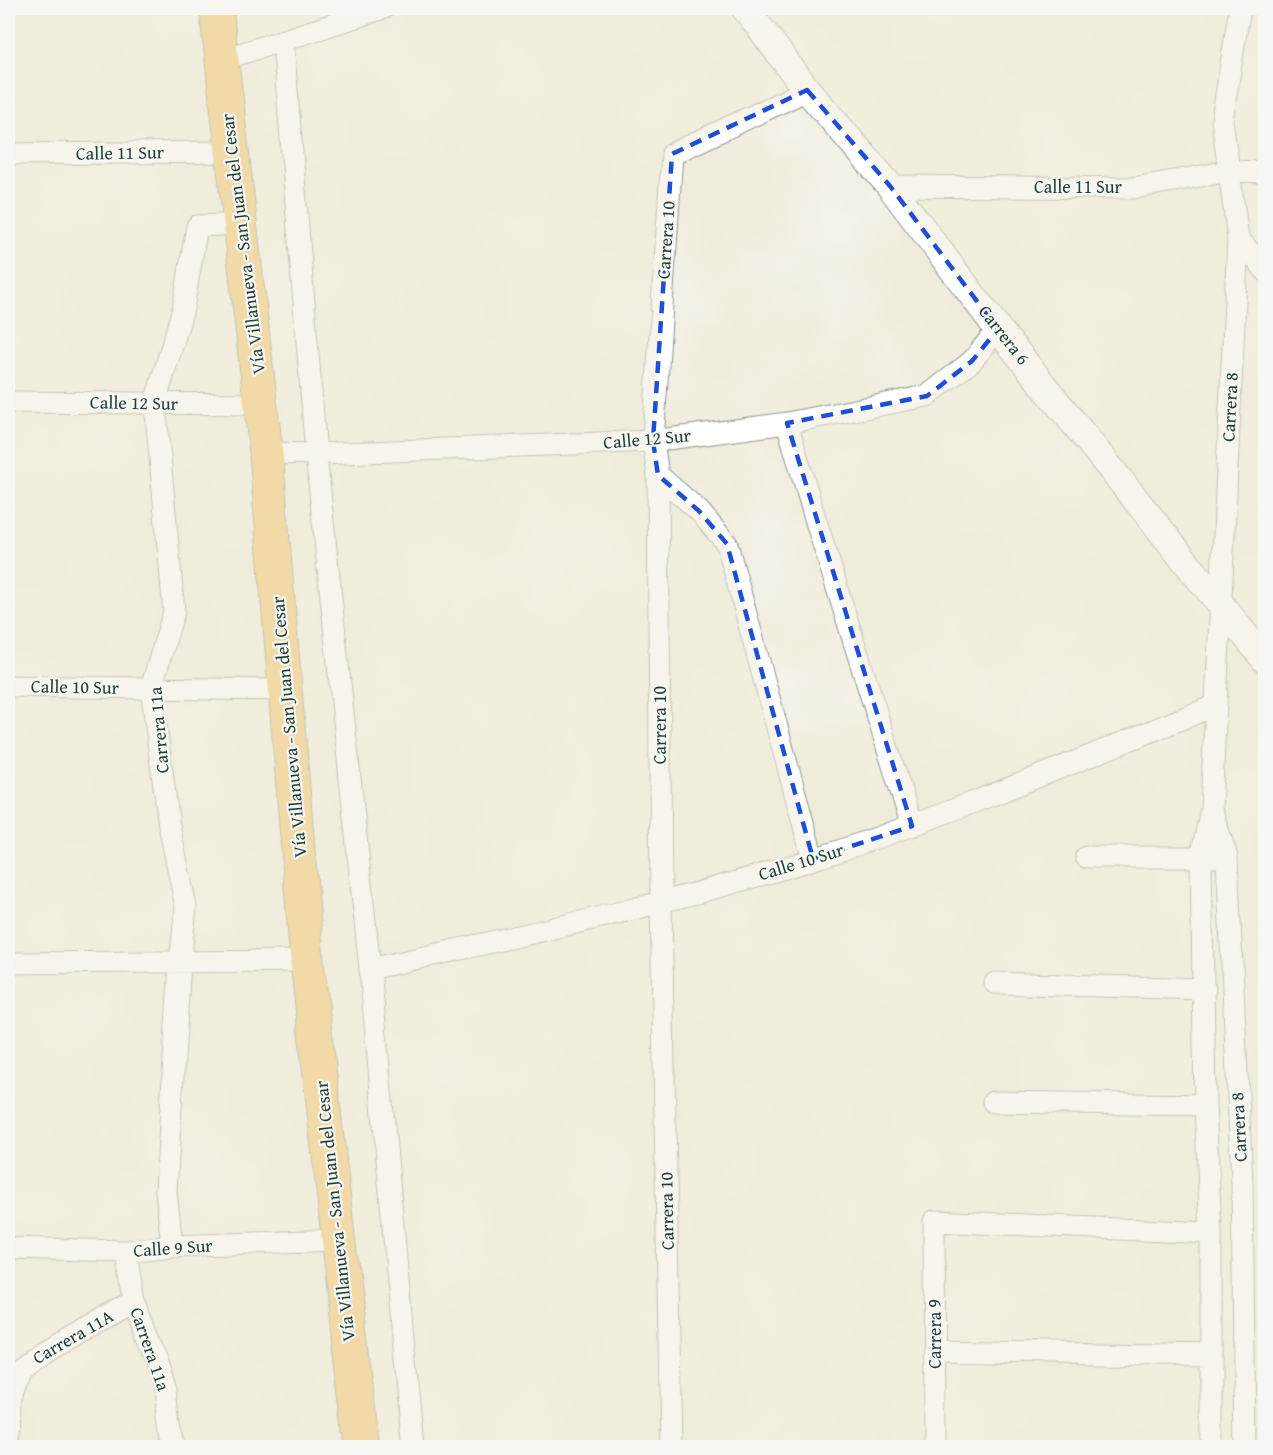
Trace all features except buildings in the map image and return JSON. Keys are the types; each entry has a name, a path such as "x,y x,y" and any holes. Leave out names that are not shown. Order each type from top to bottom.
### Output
{"main road":[{"name":"Vía Villanueva - San Juan del Cesar","path":"216,8 266,453 307,961 362,1448"}],"street":[{"path":"221,60 384,8"},
{"name":"Carrera 6","path":"745,8 807,90 890,186 998,328 1266,661"},
{"name":"Carrera 8","path":"1211,1448 1211,1233 1205,1106 1205,989 1201,857 1211,809 1238,238 1222,120 1240,8"},
{"path":"283,40 316,454 370,969 413,1448"},
{"name":"Carrera 10","path":"671,1448 661,903 658,475 653,441 672,154 807,90"},
{"name":"Calle 11 Sur","path":"8,154 232,152"},
{"name":"Calle 11 Sur","path":"890,186 1134,188 1230,171 1266,172"},
{"name":"Carrera 11a","path":"172,1246 166,1190 180,962 186,907 169,825 151,688 174,611 155,403 183,309 198,226 240,224"},
{"path":"1238,238 1266,271"},
{"name":"Calle 12 Sur","path":"266,453 316,454 653,441 787,423 927,396 972,361 998,328"},
{"name":"Calle 12 Sur","path":"8,402 261,404"},
{"path":"787,423 817,526 912,826"},
{"path":"658,475 699,511 727,543 813,859"},
{"name":"Calle 10 Sur","path":"8,686 286,690"},
{"name":"Calle 10 Sur","path":"370,969 661,903 813,859 912,826 1216,705"},
{"name":"Carrera 8","path":"1211,809 1227,857 1242,1182 1245,1448"},
{"path":"1086,857 1227,857"},
{"path":"8,963 307,961"},
{"path":"995,983 1205,989"},
{"path":"993,1102 1205,1106"},
{"path":"1209,1183 1242,1182"},
{"name":"Carrera 9","path":"935,1448 934,1221 1211,1233"},
{"name":"Calle 9 Sur","path":"8,1248 126,1251 172,1246 338,1240"},
{"name":"Carrera 11a","path":"126,1251 134,1302 166,1389 173,1448"},
{"name":"Carrera 11A","path":"8,1448 9,1401 22,1368 43,1351 134,1302"},
{"path":"935,1352 1210,1356"}],"highlighted area":[{"path":"807,90 890,186 998,329 972,361 927,396 787,423 912,826 813,859 727,544 699,511 658,475 653,441 672,154"}]}
